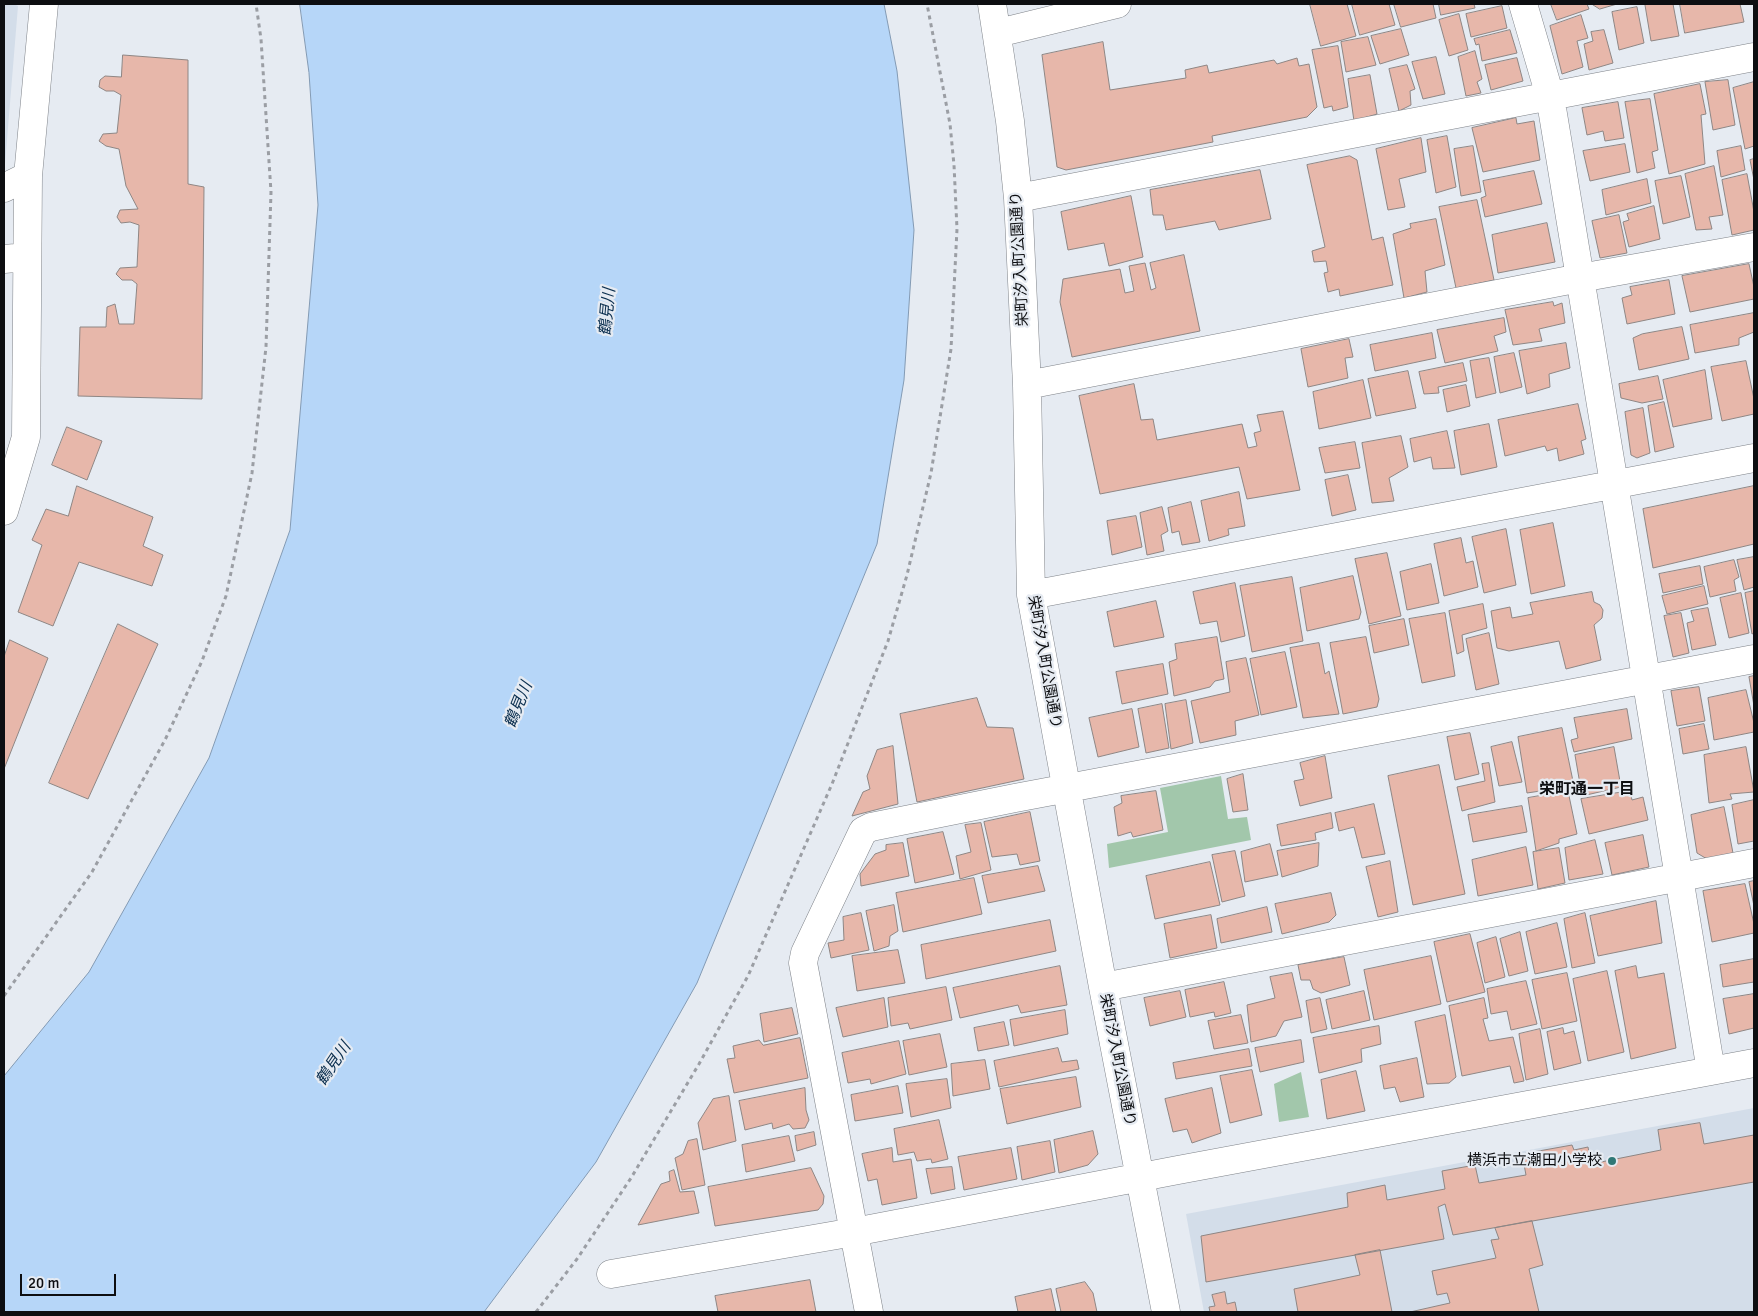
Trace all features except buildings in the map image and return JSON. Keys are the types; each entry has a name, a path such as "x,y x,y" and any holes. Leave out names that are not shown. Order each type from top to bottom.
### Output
{"street":[{"path":"4,511 26,437 15,258 16,182 44,4"},
{"name":"栄町汐入町公園通り","path":"992,4 998,33 1010,121 1018,198 1027,385 1031,595 1103,987 1166,1312"},
{"path":"998,33 1117,4"},
{"path":"1523,4 1550,96 1711,1071"},
{"path":"1018,198 1754,57"},
{"path":"1027,385 1580,278 1754,247"},
{"path":"1031,595 1754,458"},
{"path":"869,1312 803,963 805,952 863,831 881,825 1066,789 1754,659"},
{"path":"1103,987 1754,863"},
{"path":"611,1274 854,1232 1754,1063"}],"path":[{"path":"4,996 92,872 164,740 202,661 226,596 252,472 266,347 271,192 262,39 256,4"},
{"path":"536,1312 577,1259 631,1178 699,1064 748,976 832,784 888,641 907,575 931,473 951,349 956,229 954,165 950,124 928,4"}],"shaded area":[{"path":"4,4 18,6 4,165"},
{"name":"横浜市立潮田小学校","path":"1754,1108 1754,1312 1204,1312 1186,1214"}],"green space":[{"path":"1221,776 1228,819 1247,817 1251,840 1109,868 1107,844 1168,832 1160,788"},
{"path":"1301,1072 1309,1117 1279,1122 1274,1084"}],"water":[{"name":"鶴見川","path":"300,4 884,4 897,71 914,230 904,380 877,544 697,983 596,1162 484,1312 4,1312 4,1076 89,972 209,758 290,530 318,205 309,73"}],"place":[{"name":"横浜市立潮田小学校","path":"1612,1161"}],"district":[{"name":"栄町通一丁目","path":"1587,790"}]}
